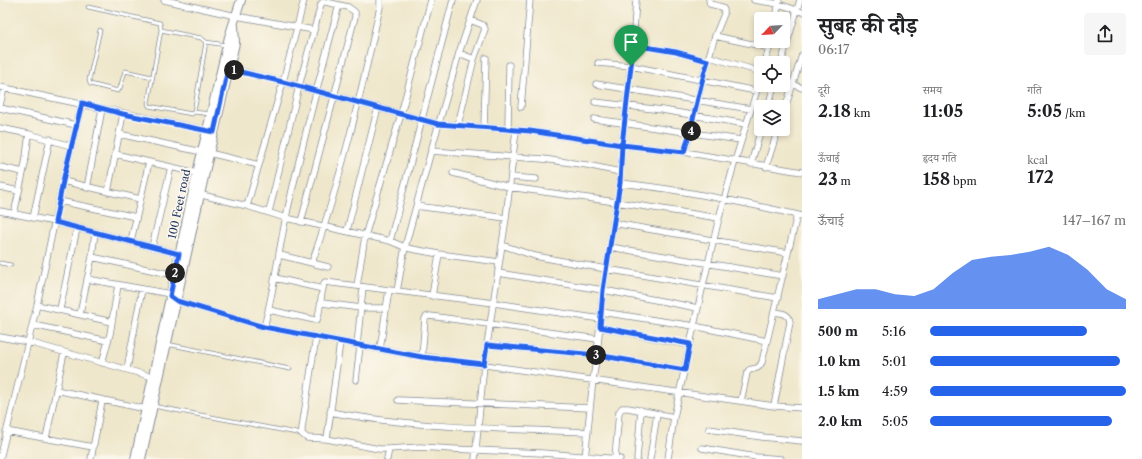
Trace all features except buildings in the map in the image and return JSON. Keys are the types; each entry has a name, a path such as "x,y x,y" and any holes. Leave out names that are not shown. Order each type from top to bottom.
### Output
{"street":[{"path":"164,0 236,16 314,30"},
{"name":"100 Feet road","path":"141,459 153,377 174,298 205,152 225,68 227,45 241,0"},
{"path":"247,206 283,82 304,0"},
{"path":"348,7 350,0"},
{"path":"312,263 359,102 380,7 380,0"},
{"path":"356,380 361,308 360,286 365,236 401,114 431,0"},
{"path":"390,241 453,0"},
{"path":"397,291 405,247 438,124 459,53 477,0"},
{"path":"521,107 530,0"},
{"path":"585,458 592,380 597,355 603,290 620,183 622,145 631,66 636,0"},
{"path":"684,152 691,132 702,80 715,36 724,14 722,7 710,4 709,0"},
{"path":"754,0 779,2 799,11"},
{"path":"783,56 799,11 800,0"},
{"path":"269,212 299,86 321,4 322,2 326,1 348,7 355,12 355,17 301,222"},
{"path":"777,12 779,2"},
{"path":"264,327 269,310 286,218 316,91 340,5"},
{"path":"458,125 474,59 485,29 484,25 470,20"},
{"name":"100 Feet road","path":"210,131 211,114 225,68 235,43 234,26"},
{"path":"715,36 754,45"},
{"path":"633,45 676,52 754,70"},
{"path":"767,56 770,48"},
{"path":"459,53 474,59"},
{"path":"788,100 802,55"},
{"path":"484,127 486,58"},
{"path":"598,63 631,66 754,91"},
{"path":"508,129 509,65"},
{"path":"225,68 299,86 438,124 508,129 684,152 802,172"},
{"path":"790,83 802,88"},
{"path":"596,84 751,109"},
{"path":"0,105 2,87 82,103 123,114 210,131"},
{"path":"668,459 674,417 713,241 724,198 756,92"},
{"path":"595,102 627,105 746,124"},
{"path":"0,459 38,305 63,181 82,103"},
{"path":"0,108 76,125"},
{"path":"347,231 378,108"},
{"path":"87,188 102,109"},
{"path":"108,192 123,114"},
{"path":"594,119 625,122 741,140"},
{"path":"0,128 50,139 71,146"},
{"path":"474,459 484,364 506,218 516,130"},
{"path":"14,214 29,134"},
{"path":"119,134 259,165"},
{"path":"751,164 759,136"},
{"path":"766,167 776,136"},
{"path":"33,218 50,139"},
{"path":"431,151 543,159 588,164 620,172"},
{"name":"100 Feet road","path":"135,459 148,407 167,344 174,298 174,275 196,193 197,173 205,152"},
{"path":"115,154 197,173"},
{"path":"131,241 149,162"},
{"path":"0,167 23,172"},
{"path":"152,247 171,167"},
{"path":"453,173 509,187 719,218"},
{"path":"510,176 536,179"},
{"path":"63,181 87,188 140,199"},
{"path":"620,183 652,186 724,198 799,215 788,253 760,367 749,370 747,373 741,401"},
{"path":"0,187 19,191"},
{"path":"196,193 301,222 390,241 405,247 439,254 499,262"},
{"path":"59,201 136,217"},
{"path":"416,206 506,218"},
{"path":"0,211 55,222 179,254"},
{"path":"613,223 788,253"},
{"path":"60,310 77,228"},
{"path":"80,314 92,258 94,232"},
{"path":"502,245 535,256 778,298"},
{"path":"610,247 783,276"},
{"path":"280,254 328,267"},
{"path":"432,296 439,254"},
{"path":"92,258 174,275"},
{"path":"498,273 603,290 698,308"},
{"path":"274,278 323,289"},
{"path":"87,279 142,289 264,327 316,338 422,357 484,364 774,406 802,408"},
{"path":"269,310 318,320 322,303 323,289 325,282 329,281 601,319"},
{"path":"102,363 112,322 118,285"},
{"path":"127,369 142,289"},
{"path":"380,349 389,290"},
{"path":"322,303 361,308 386,308"},
{"path":"38,305 112,322"},
{"path":"601,312 694,326 767,341"},
{"path":"774,312 786,314 790,322 774,406"},
{"path":"422,357 425,319 426,317 430,316 598,339"},
{"path":"33,325 108,341"},
{"path":"600,327 690,344"},
{"path":"0,337 28,342 153,377"},
{"path":"316,338 302,428 302,434 308,438 327,439 389,450 420,447 452,450 542,453 585,458 618,459 619,412 622,408 641,410 674,417"},
{"path":"327,439 340,342"},
{"path":"487,345 597,355 685,370"},
{"path":"46,438 64,353"},
{"path":"56,390 102,401 148,407"},
{"path":"398,400 590,408"},
{"path":"91,459 102,401"},
{"path":"636,459 641,410"},
{"path":"330,412 368,419 436,426 588,432"},
{"path":"650,459 658,414"},
{"path":"709,429 802,441"},
{"path":"6,431 93,448"},
{"path":"702,448 743,457 781,459"},
{"path":"387,459 389,450"}],"lane":[{"path":"88,7 158,22 161,25 147,102 149,106 192,114 194,112 211,114"},
{"path":"100,30 89,80 90,84 118,91 125,71 152,77"},
{"path":"161,30 201,38 206,42 227,45"},
{"path":"194,112 206,42"},
{"path":"0,263 11,265"},
{"path":"167,344 290,369"},
{"path":"148,407 302,434"}],"route":[{"path":"631,66 622,145 530,131 438,124 283,82 228,69 214,132 123,114 82,103 63,181 55,222 179,254 170,296 177,301 264,327 422,357 484,364 487,345 597,355 685,370 690,344 600,327 603,290 620,183 622,145 684,152 691,132 702,80 708,61 676,52 633,45 631,66"}]}
